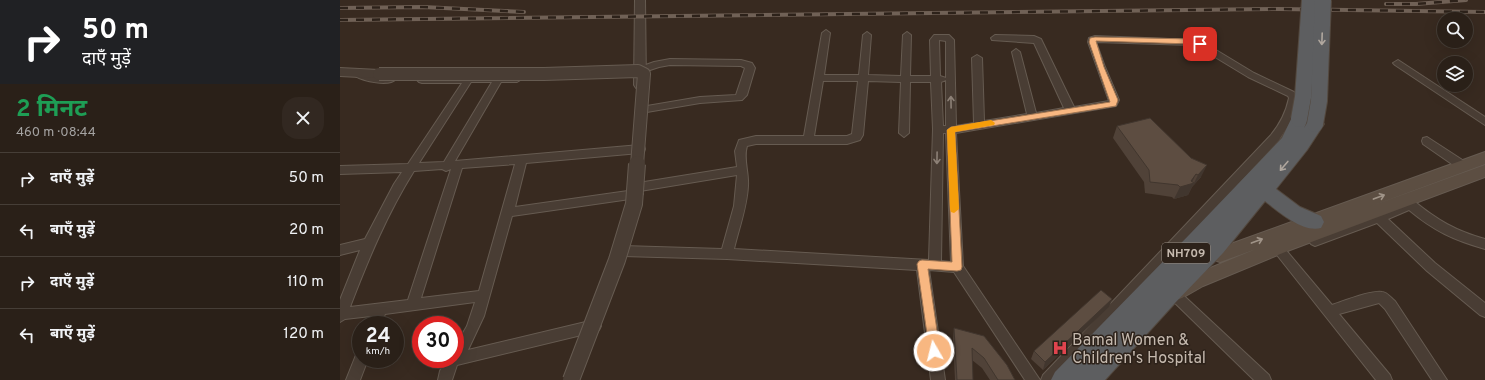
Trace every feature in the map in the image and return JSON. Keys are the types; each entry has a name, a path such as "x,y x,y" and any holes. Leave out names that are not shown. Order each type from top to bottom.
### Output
{"highway":[{"name":"NH709","path":"1063,380 1210,249 1264,190 1301,146 1307,121 1303,97 1310,0"},
{"name":"NH709","path":"1092,377 1172,298 1289,141 1307,121 1319,101 1323,0"},
{"path":"1264,190 1293,212 1314,222"}],"main road":[{"path":"1210,249 1314,222 1485,158"},
{"path":"1172,298 1197,281 1237,264 1485,171"},
{"path":"1210,249 1237,264"}],"street":[{"path":"572,380 623,250 638,190 641,110 640,0"},
{"path":"808,140 826,33"},
{"path":"727,254 742,194 743,170 741,146 743,143 756,140 847,140 856,137 858,135 867,35"},
{"path":"904,133 907,79 907,35"},
{"path":"938,380 929,264 938,129 934,40 937,37 946,36 949,38 951,79 951,130 957,267 1032,380"},
{"path":"995,38 1034,39 1038,41 1070,110"},
{"path":"938,129 951,130 1070,110 1111,105 1114,102 1092,42 1092,40 1098,38 1192,42 1208,49 1251,75 1290,94 1294,98 1290,112 1281,131 1048,380"},
{"path":"1016,52 1032,116"},
{"path":"977,58 979,125"},
{"path":"358,74 363,78 370,79 498,80 609,75 640,71 657,64 670,62 741,63 749,65 750,68 742,95 739,98 700,100 641,110"},
{"path":"1398,63 1485,122"},
{"path":"340,72 358,74 544,74 635,71 644,74 634,204 617,260 572,380"},
{"path":"819,78 951,79"},
{"path":"340,315 369,243 409,169 468,80"},
{"path":"413,305 452,166 498,80"},
{"path":"1427,141 1463,166"},
{"path":"340,170 409,169 452,166 640,149"},
{"path":"464,346 483,296 508,212 521,160"},
{"path":"508,212 638,190 743,170"},
{"path":"1264,380 1172,298 1209,281 1281,252 1379,218 1410,204 1433,190"},
{"path":"1410,204 1432,224 1446,232 1485,244"},
{"path":"1379,218 1431,267 1485,311"},
{"path":"340,250 369,243"},
{"path":"623,250 929,264 957,267"},
{"path":"1281,252 1385,380"},
{"path":"340,315 381,308 483,296"},
{"path":"1330,311 1373,298 1382,297 1390,306 1440,380"},
{"path":"378,316 381,308"},
{"path":"464,357 594,326"},
{"path":"353,380 357,368"},
{"path":"445,380 449,368"}],"building":[{"path":"1150,118 1191,158 1207,165 1198,175 1196,174 1191,181 1194,183 1180,187 1178,185 1150,182 1149,170 1117,126"},
{"path":"1101,290 1112,299 1045,362 1034,351"},
{"path":"954,328 984,336 1007,365 1015,380 998,380 984,358 972,348 973,380 957,380"}],"railway":[{"path":"1386,4 1416,4 1466,0"},
{"path":"340,8 423,7 524,12"},
{"path":"340,20 1279,9 1485,12"}],"slow traffic":[{"path":"954,209 951,130 991,123"}],"place":[{"name":"Bamal Women & Children's Hospital","path":"1060,348"}],"route":[{"path":"934,351 922,264 957,267 951,130 999,121 1113,104 1114,100 1100,67 1092,40 1098,38 1192,42 1200,44"}]}
